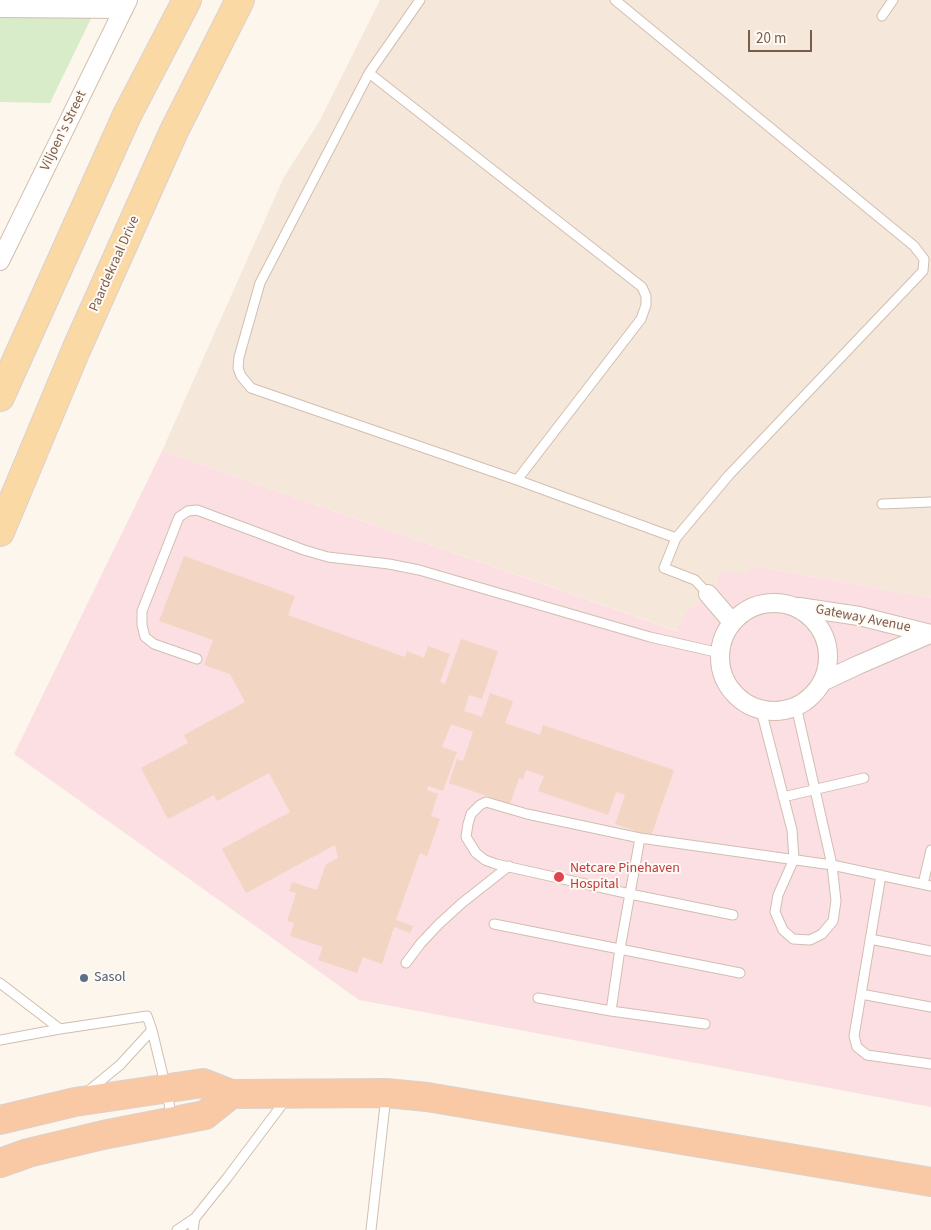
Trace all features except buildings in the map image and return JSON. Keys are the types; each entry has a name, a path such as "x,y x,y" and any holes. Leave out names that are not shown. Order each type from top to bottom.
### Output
{"highway":[{"path":"0,1120 74,1102 203,1083 231,1094 386,1093 427,1097 931,1182"},
{"path":"0,1163 28,1153 102,1135 205,1115 231,1094"}],"main road":[{"path":"0,397 127,115 187,0"},
{"name":"Paardekraal Drive","path":"0,532 76,350 170,140 240,0"}],"street":[{"path":"0,8 126,4"},
{"name":"Viljoen's Street","path":"0,261 4,243 126,4"},
{"path":"708,594 732,622"},
{"path":"778,602 796,607 811,616 822,630 828,647 828,665 822,682 812,696 796,706 779,711 761,710 747,704 735,695 726,682 721,668 720,653 723,637 732,622 744,611 760,604 778,602"},
{"name":"Gateway Avenue","path":"796,607 859,616 931,634"},
{"name":"Gateway Avenue","path":"822,682 931,634"}],"lane":[{"path":"420,0 369,73 260,283 239,357 238,368 241,376 251,388 517,480 676,538"},
{"path":"615,0 914,246 924,259 923,271 729,476 676,538 664,568 694,580 708,594"},
{"path":"882,16 893,0"},
{"path":"369,73 642,287 646,296 646,305 641,320 517,480"},
{"path":"882,504 931,502"},
{"path":"196,659 154,644 146,637 142,625 142,611 179,517 188,511 197,510 304,550 328,557 419,570 650,637 720,653"},
{"path":"761,710 792,830 794,859 778,894 776,912 783,930 793,939 810,940 822,934 833,921 836,901 832,865 796,706"},
{"path":"783,797 864,778"},
{"path":"733,915 630,894 485,860 476,852 466,837 471,814 486,802 527,814 640,838 832,865 927,885 931,850"},
{"path":"611,1011 640,838"},
{"path":"406,963 439,924 509,866"},
{"path":"881,875 854,1036 857,1046 868,1055 931,1064"},
{"path":"494,924 740,972"},
{"path":"870,939 931,951"},
{"path":"0,983 60,1029"},
{"path":"861,994 931,1007"},
{"path":"538,998 611,1011 705,1024"},
{"path":"0,1040 146,1016 152,1030 172,1122"},
{"path":"74,1102 120,1065 152,1030"},
{"path":"371,1230 386,1093"},
{"path":"177,1230 195,1218 290,1094"},
{"path":"193,1230 195,1218"}],"shaded area":[{"path":"380,0 931,0 931,598 752,566 745,574 716,587 685,613 678,631 162,451 284,177 319,122"},
{"name":"Netcare Pinehaven Hospital","path":"162,451 677,631 685,613 716,587 719,571 744,574 752,566 931,598 931,1107 359,1000 14,754"}],"green space":[{"path":"0,0 100,0 50,103 0,102"}],"place":[{"name":"Netcare Pinehaven Hospital","path":"559,877"},
{"name":"Sasol","path":"84,978"}]}
